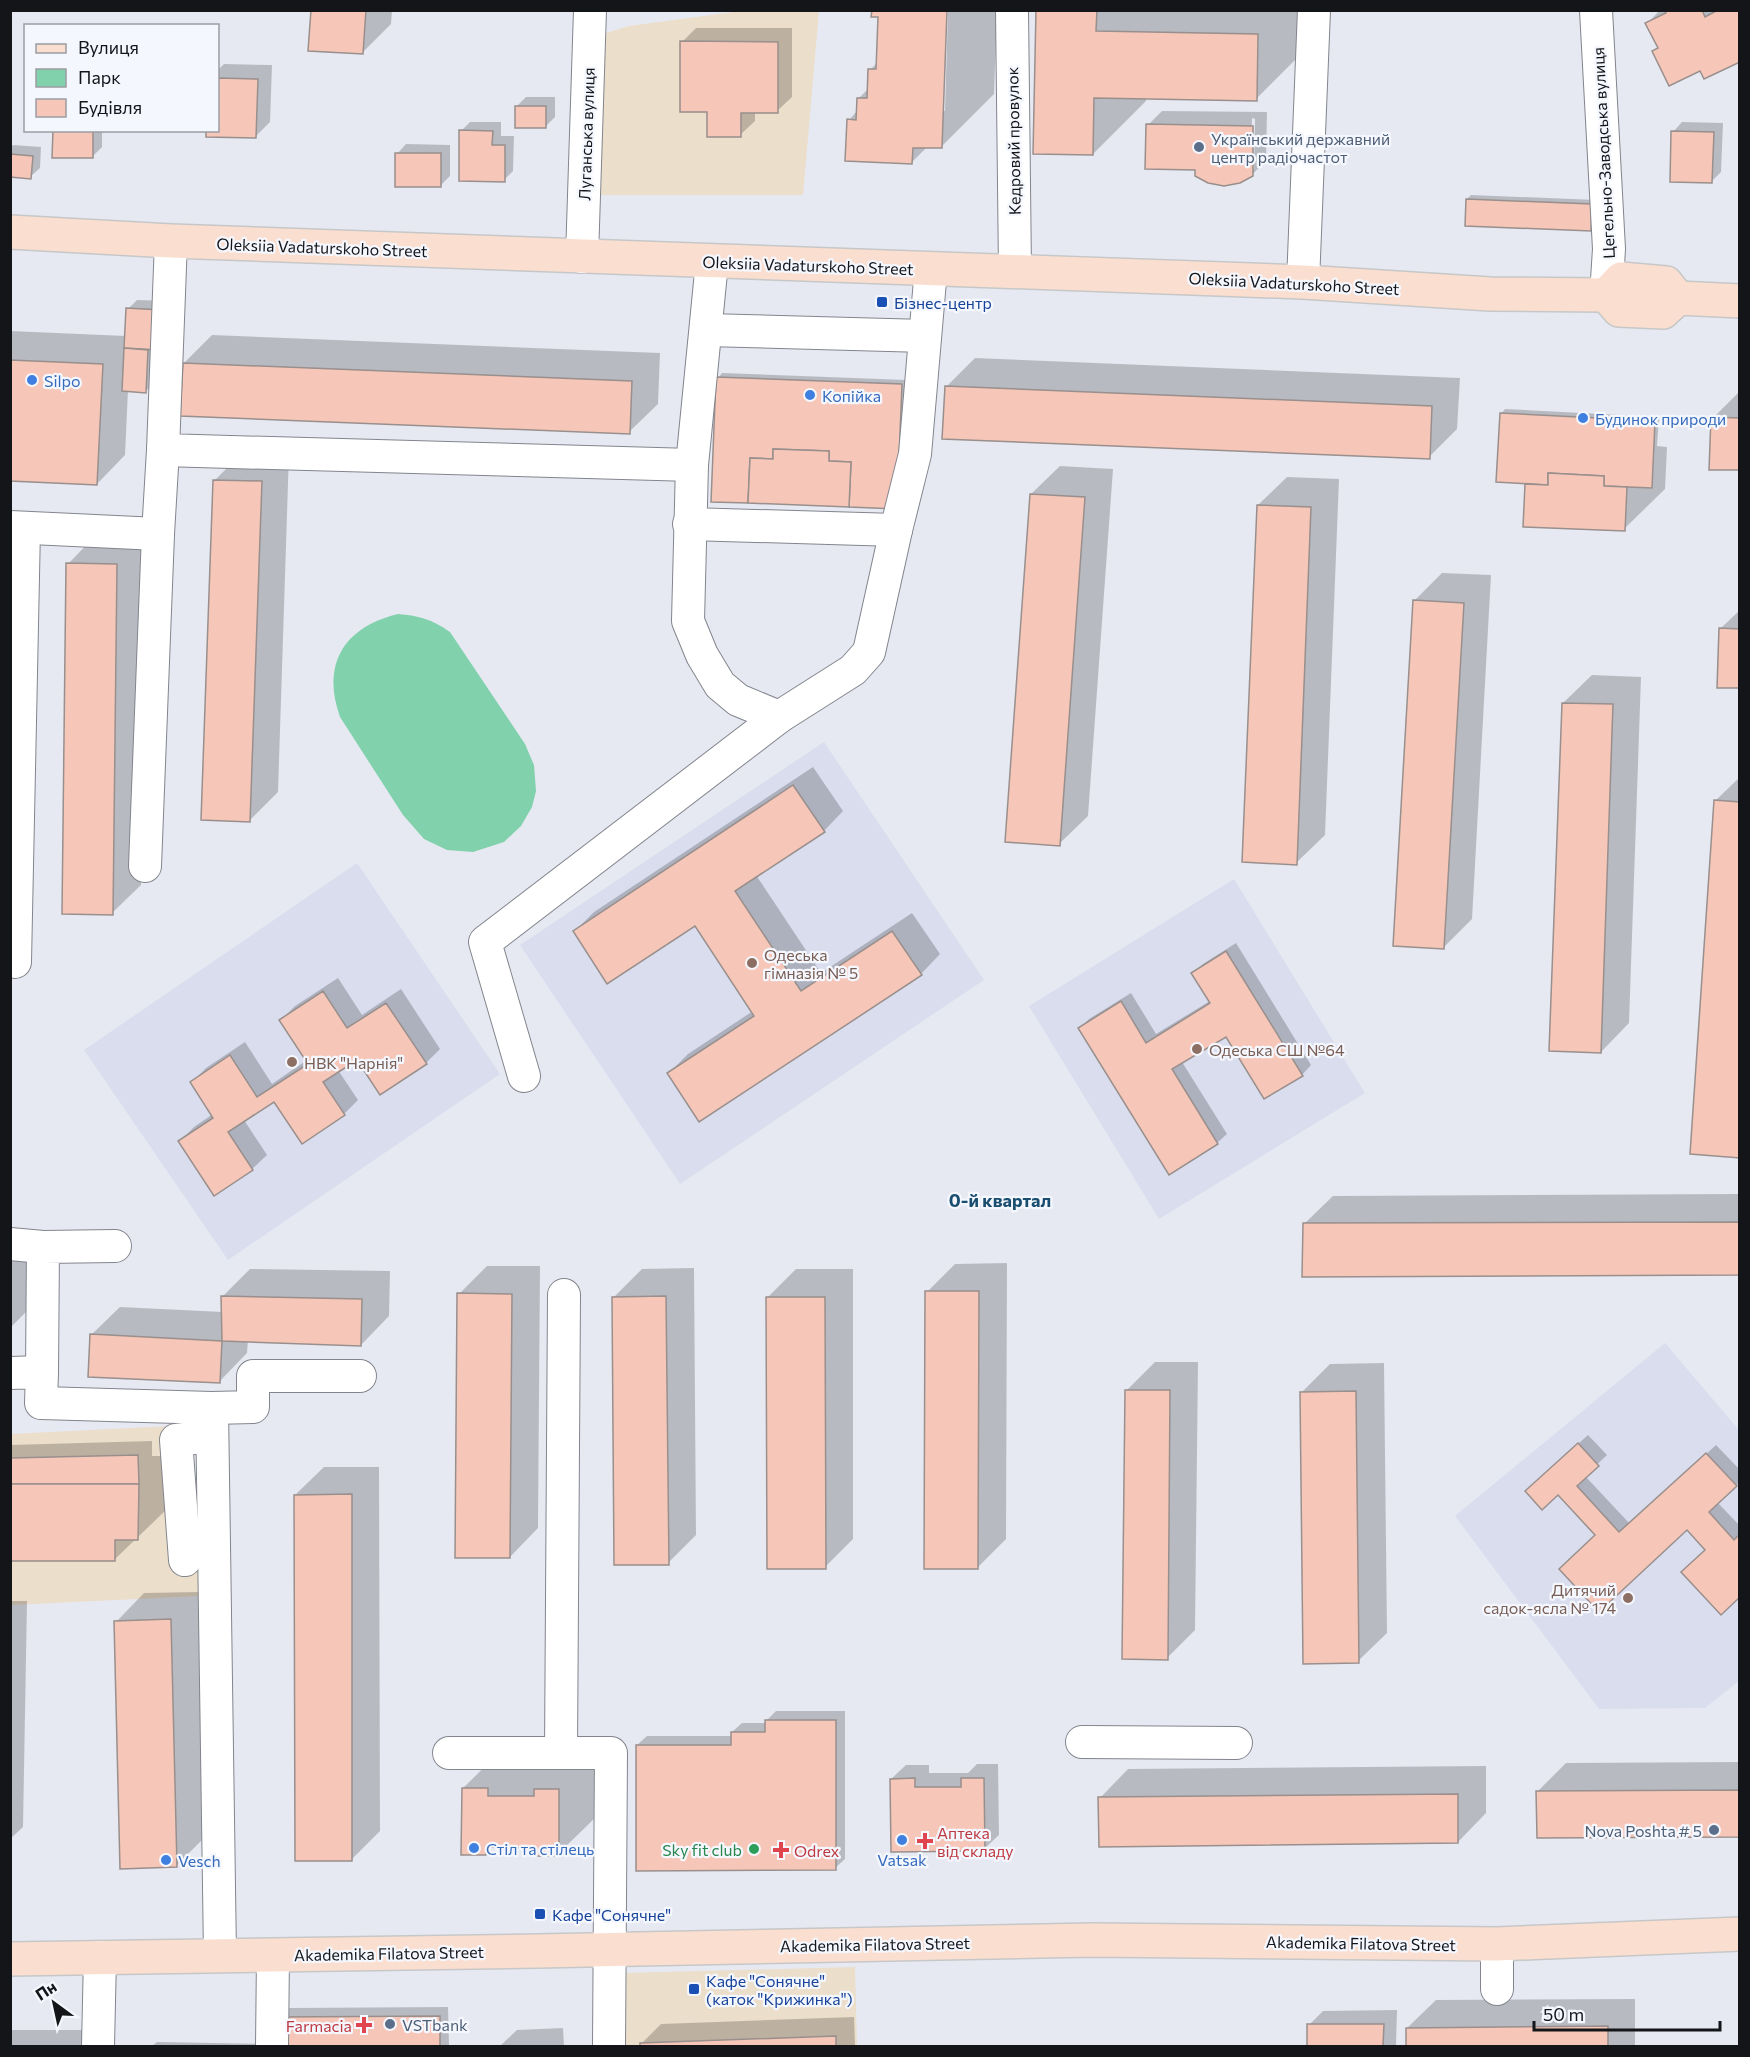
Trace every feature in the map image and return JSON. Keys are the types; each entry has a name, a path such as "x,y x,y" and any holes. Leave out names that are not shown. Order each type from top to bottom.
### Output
{"main road":[{"name":"Oleksiia Vadaturskoho Street","path":"10,232 171,241 712,262 1303,282 1490,294 1606,295"},
{"path":"1606,295 1619,310 1664,312 1677,297 1740,301"},
{"name":"Akademika Filatova Street","path":"10,1959 1092,1940 1497,1944 1740,1934"}],"street":[{"name":"Луганська вулиця","path":"582,256 590,10"},
{"name":"Кедровий провулок","path":"1012,10 1015,271"},
{"path":"1303,282 1314,10"},
{"name":"Цегельно-Заводська вулиця","path":"1596,10 1609,253 1606,295"},
{"path":"146,866 171,241"},
{"path":"712,262 692,465 688,621 702,656 720,685 738,700 779,717"},
{"path":"524,1076 486,942 779,717 853,670 869,652 915,454 931,268"},
{"path":"706,330 925,336"},
{"path":"163,450 692,465"},
{"path":"690,524 896,530"},
{"path":"15,962 17,527 158,534"},
{"path":"10,1244 115,1246"},
{"path":"43,1246 42,1403 212,1422"},
{"path":"561,1754 564,1295"},
{"path":"10,1372 42,1372"},
{"path":"185,1560 176,1440 212,1422 253,1407 253,1376 360,1376"},
{"path":"212,1422 220,1955"},
{"path":"1082,1743 1236,1743"},
{"path":"449,1753 611,1753 609,2046"},
{"path":"1497,1944 1497,1989"},
{"path":"273,1955 273,2046"},
{"path":"98,2046 100,1958"}],"shaded area":[{"path":"741,11 819,11 803,195 601,195 603,34 629,26"},
{"name":"Одеська гімназія № 5","path":"824,742 984,980 680,1184 520,945"},
{"name":"НВК \"Нарнія\"","path":"357,863 500,1074 228,1260 84,1050"},
{"name":"Одеська СШ №64","path":"1234,879 1365,1093 1159,1219 1029,1006"},
{"name":"Дитячий садок-ясла № 174","path":"1665,1343 1739,1430 1739,1681 1705,1708 1599,1709 1455,1516"},
{"path":"192,1425 200,1596 11,1605 10,1434"},
{"path":"855,1967 857,2046 625,2046 623,1973"}],"green space":[{"path":"398,614 425,619 450,632 525,744 534,765 536,791 532,807 521,826 504,842 473,852 447,850 424,839 403,815 340,717 333,680 342,650 363,628"}],"building":[{"path":"311,10 366,10 363,54 308,51"},
{"path":"872,10 947,10 942,148 913,148 912,164 845,161 847,119 856,120 857,98 867,98 868,69 876,69 878,17 871,17"},
{"path":"1036,10 1097,10 1096,31 1258,34 1257,101 1094,98 1093,155 1033,154"},
{"path":"1664,10 1702,10 1705,17 1718,10 1740,10 1740,62 1704,79 1700,71 1669,86 1652,51 1658,48 1645,23 1666,13"},
{"path":"680,41 778,42 778,113 741,113 741,137 707,137 707,112 680,112"},
{"path":"219,78 258,79 256,138 206,137 206,132 219,132"},
{"path":"515,106 546,106 546,128 515,128"},
{"name":"Український державний центр радіочастот","path":"1146,124 1253,126 1253,176 1240,183 1224,186 1208,183 1195,176 1195,170 1145,169"},
{"path":"459,130 493,131 492,145 505,145 505,182 459,181"},
{"path":"1671,131 1714,132 1712,183 1670,182"},
{"path":"53,132 93,132 93,158 52,158"},
{"path":"395,153 441,153 441,187 395,187"},
{"path":"10,154 33,156 31,179 10,177"},
{"path":"1466,199 1592,204 1591,231 1465,226"},
{"path":"126,308 162,310 160,350 124,348"},
{"path":"124,348 148,350 146,393 122,391"},
{"path":"10,360 103,364 97,485 10,481"},
{"path":"183,363 632,381 630,434 180,416"},
{"path":"716,377 902,384 897,509 849,507 851,462 829,461 829,451 773,449 773,459 750,458 748,503 711,502"},
{"path":"945,386 1432,406 1430,459 942,439"},
{"path":"1500,413 1655,421 1652,488 1604,486 1604,476 1548,473 1548,485 1496,482"},
{"path":"1711,417 1740,418 1740,470 1709,470"},
{"path":"773,449 829,451 829,461 851,462 849,507 748,503 750,458 773,459"},
{"path":"1548,473 1604,476 1604,486 1627,487 1625,531 1523,527 1525,484 1548,485"},
{"path":"213,480 262,481 250,822 201,820"},
{"path":"1030,494 1085,497 1060,846 1005,842"},
{"path":"1257,505 1311,507 1297,865 1242,862"},
{"path":"66,563 117,564 113,915 62,914"},
{"path":"1413,600 1464,603 1444,949 1393,946"},
{"path":"1719,628 1740,629 1740,688 1717,688"},
{"path":"1562,703 1613,704 1601,1053 1549,1051"},
{"path":"793,785 825,832 735,891 801,991 892,931 922,975 699,1122 667,1073 754,1016 695,926 607,984 573,931"},
{"path":"1714,800 1740,802 1740,1158 1690,1154"},
{"path":"1226,951 1303,1076 1264,1099 1226,1037 1172,1069 1218,1144 1169,1175 1078,1028 1121,1001 1146,1043 1210,1003 1191,973"},
{"path":"323,991 347,1028 386,1003 427,1064 380,1095 357,1060 323,1082 345,1115 302,1144 274,1102 228,1132 253,1170 214,1196 178,1141 213,1118 190,1082 230,1055 257,1097 308,1064 279,1020"},
{"path":"1740,1222 1740,1275 1302,1277 1303,1223"},
{"path":"925,1291 979,1291 978,1569 924,1569"},
{"path":"457,1293 512,1294 510,1558 455,1558"},
{"path":"221,1296 362,1299 361,1346 222,1341"},
{"path":"666,1296 669,1565 614,1565 612,1297"},
{"path":"766,1297 825,1297 826,1569 767,1569"},
{"path":"90,1334 222,1341 220,1383 88,1377"},
{"path":"1125,1390 1170,1390 1168,1660 1122,1659"},
{"path":"1356,1391 1359,1663 1303,1664 1300,1392"},
{"path":"1578,1443 1599,1466 1577,1486 1619,1532 1706,1453 1737,1486 1709,1512 1734,1540 1740,1534 1740,1597 1721,1615 1681,1572 1705,1550 1687,1530 1599,1612 1559,1569 1595,1535 1558,1495 1542,1510 1525,1491"},
{"path":"138,1455 139,1484 10,1484 10,1458"},
{"path":"10,1484 139,1484 138,1540 115,1540 115,1561 10,1561"},
{"path":"352,1494 352,1861 295,1861 294,1495"},
{"path":"171,1619 177,1867 120,1869 114,1621"},
{"path":"765,1720 836,1720 836,1870 636,1871 636,1745 731,1745 731,1732 765,1732"},
{"path":"915,1778 915,1787 961,1787 961,1778 984,1778 985,1851 891,1852 890,1779"},
{"path":"462,1788 488,1788 488,1796 534,1796 534,1789 559,1789 559,1856 533,1856 533,1848 486,1847 486,1855 461,1855"},
{"path":"1740,1790 1740,1837 1537,1838 1536,1791"},
{"path":"1458,1794 1458,1843 1099,1847 1098,1797"},
{"path":"440,2016 440,2046 276,2046 277,2017"},
{"path":"1307,2024 1384,2024 1383,2046 1307,2046"},
{"path":"1608,2026 1608,2046 1406,2046 1406,2028"},
{"path":"836,2036 836,2046 640,2046 640,2043"}],"place":[{"name":"Український державний центр радіочастот","path":"1199,147"},
{"name":"Бізнес-центр","path":"882,302"},
{"name":"Silpo","path":"32,380"},
{"name":"Копійка","path":"810,395"},
{"name":"Будинок природи","path":"1583,418"},
{"name":"Одеська гімназія № 5","path":"752,963"},
{"name":"Одеська СШ №64","path":"1197,1049"},
{"name":"НВК \"Нарнія\"","path":"292,1062"},
{"name":"Дитячий садок-ясла № 174","path":"1628,1598"},
{"name":"Nova Poshta # 5","path":"1714,1830"},
{"name":"Vatsak","path":"902,1840"},
{"name":"Аптека від складу","path":"925,1841"},
{"name":"Стіл та стілець","path":"474,1848"},
{"name":"Sky fit club","path":"754,1849"},
{"name":"Odrex","path":"781,1850"},
{"name":"Vesch","path":"166,1860"},
{"name":"Кафе \"Сонячне\"","path":"540,1914"},
{"name":"Кафе \"Сонячне\" (каток \"Крижинка\")","path":"694,1989"},
{"name":"VSTbank","path":"390,2024"},
{"name":"Farmacia","path":"364,2025"}],"district":[{"name":"0-й квартал","path":"1000,1200"}]}
